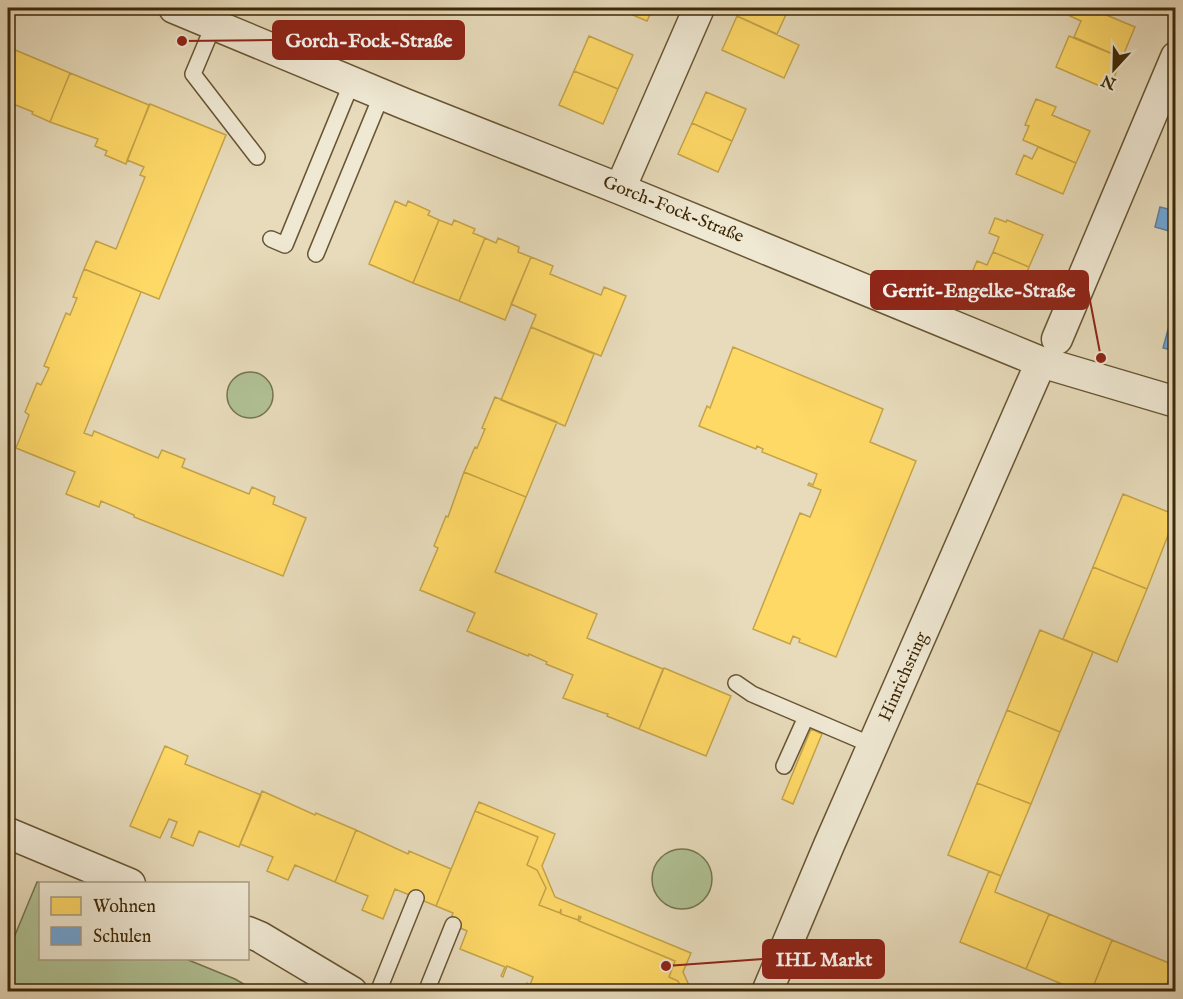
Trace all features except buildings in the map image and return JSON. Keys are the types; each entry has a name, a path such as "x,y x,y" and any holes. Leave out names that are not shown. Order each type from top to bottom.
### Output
{"street":[{"name":"Gorch-Fock-Straße","path":"174,8 209,17 352,82 620,189 1049,350 1176,402"},
{"path":"620,189 699,8"},
{"name":"Hinrichsring","path":"767,992 824,856 1049,350 1175,59"},
{"path":"8,833 125,882"},
{"path":"249,932 352,992"}],"lane":[{"path":"209,17 193,74 257,157"},
{"path":"271,239 285,245 352,82"},
{"path":"316,254 382,94"},
{"path":"736,683 752,694 874,746"},
{"path":"784,766 806,717"},
{"path":"378,992 416,898"},
{"path":"426,992 453,925"}],"green space":[{"path":"250,372 266,379 273,395 266,411 250,418 234,411 227,395 234,379"},
{"path":"676,849 688,849 704,857 710,867 712,879 710,891 704,901 688,909 676,909 660,901 652,885 652,873 660,857"},
{"path":"37,882 39,882 39,960 188,960 235,979 256,991 8,991 8,952"}],"place":[{"name":"Gorch-Fock-Straße","path":"182,41"},
{"name":"Gerrit-Engelke-Straße","path":"1101,358"},
{"name":"IHL Markt","path":"666,966"}]}
